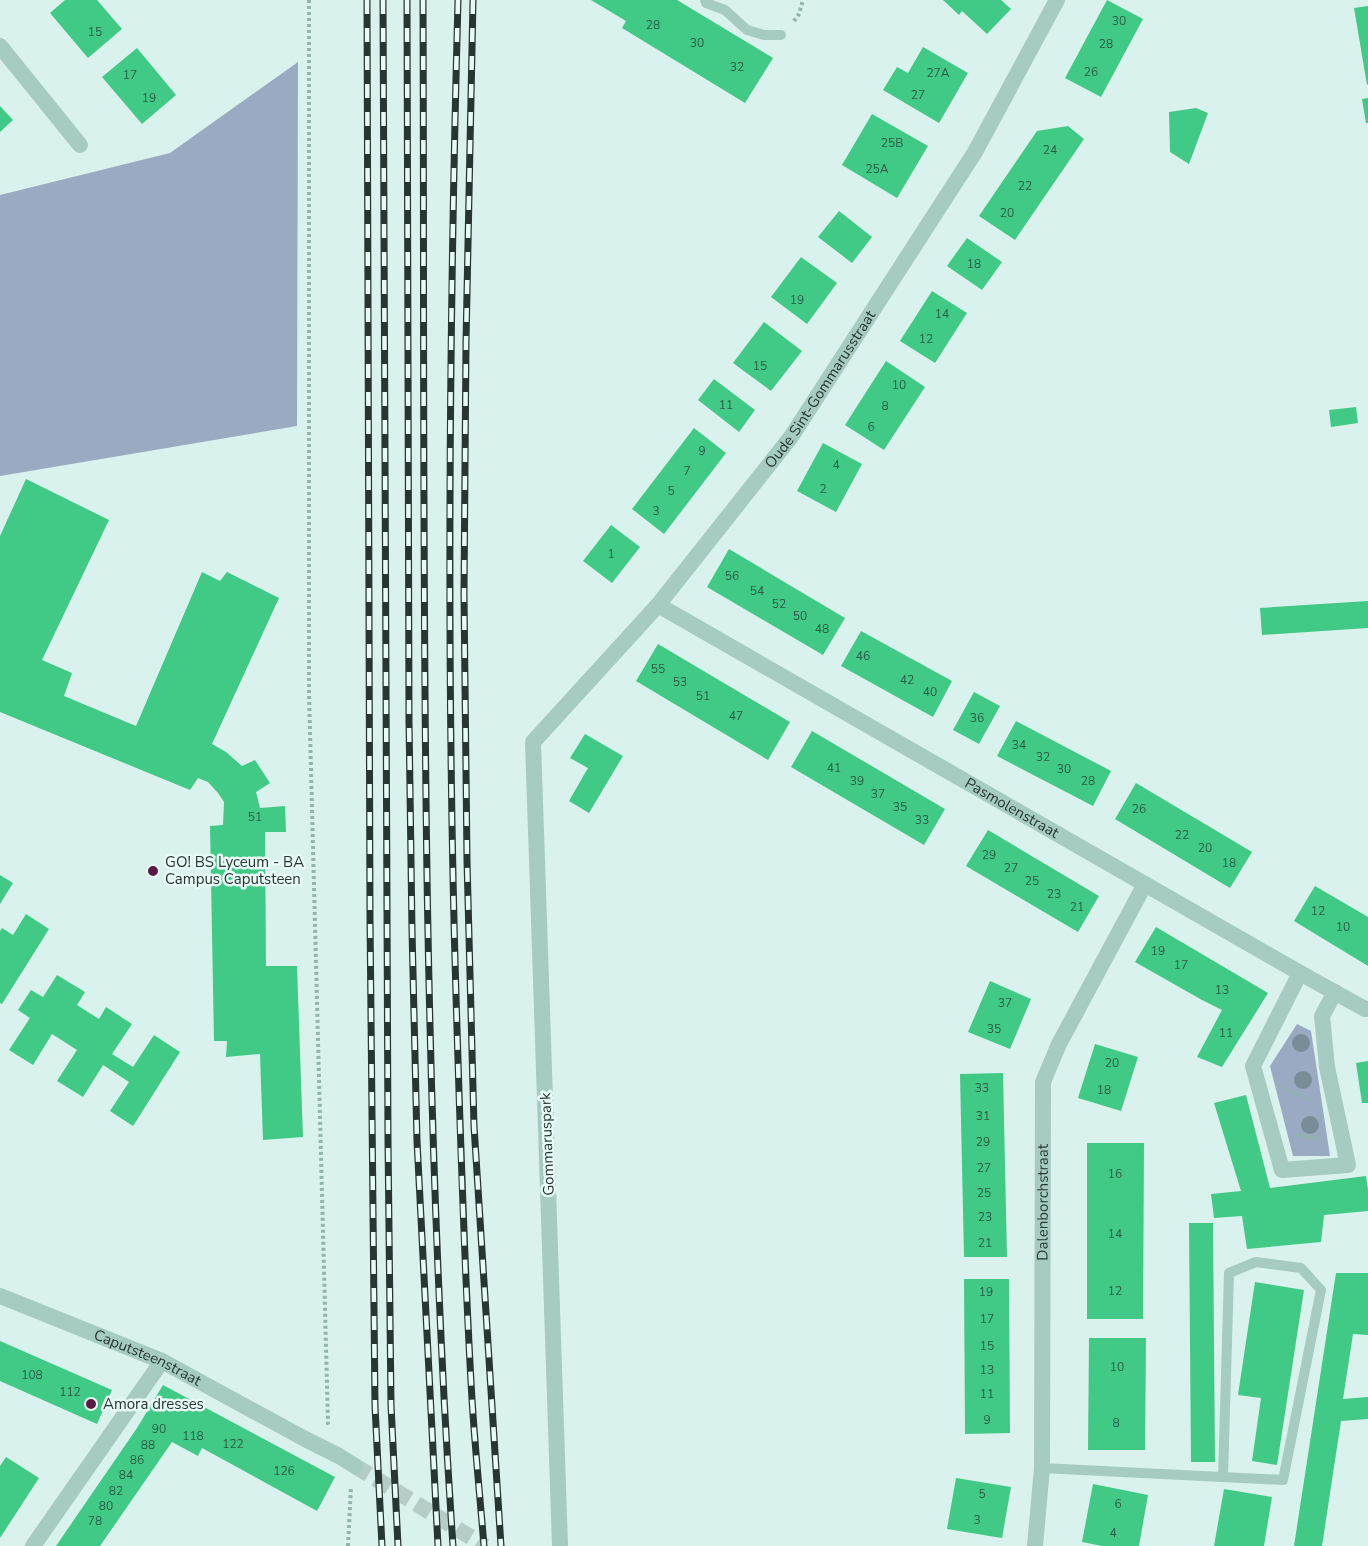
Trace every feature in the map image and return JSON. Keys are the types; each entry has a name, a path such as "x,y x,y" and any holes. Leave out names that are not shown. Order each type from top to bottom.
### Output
{"street":[{"name":"Oude Sint-Gommarusstraat","path":"533,742 658,605 791,437 975,152 1057,0"},
{"path":"0,46 80,145"},
{"name":"Pasmolenstraat","path":"658,605 1368,1009"},
{"name":"Gommaruspark","path":"533,742 560,1546"},
{"name":"Dalenborchstraat","path":"1035,1546 1042,1468 1043,1082 1059,1044 1145,884"},
{"path":"1300,972 1253,1066 1282,1170 1348,1165 1327,1067 1322,1016 1335,992"},
{"name":"Caputsteenstraat","path":"0,1296 162,1361 355,1466"},
{"path":"33,1546 162,1361"}],"lane":[{"path":"705,0 706,3 725,10 747,30 764,36 781,35"},
{"path":"1042,1468 1283,1480 1321,1290 1301,1268 1256,1262 1229,1273 1223,1477"}],"path":[{"path":"309,0 309,693 328,1424 351,1486 348,1546"},
{"path":"1256,1076 1337,1113"},
{"path":"1271,1131 1343,1143"}],"shaded area":[{"path":"298,62 297,426 0,476 0,195 170,153"},
{"path":"1297,1024 1311,1031 1330,1156 1293,1156 1270,1066"}],"building":[{"path":"65,0 97,0 122,29 88,58 50,13"},
{"path":"591,0 677,0 773,58 745,103 622,28 626,21"},
{"path":"943,0 1001,0 1011,9 987,34 962,11 959,15"},
{"path":"1107,0 1143,19 1101,97 1065,78"},
{"path":"1368,6 1368,84 1367,85 1354,8"},
{"path":"923,47 968,73 939,123 883,90 897,67 908,73"},
{"path":"137,48 176,95 142,124 102,77"},
{"path":"1368,98 1368,123 1366,123 1362,99"},
{"path":"0,106 13,120 0,132"},
{"path":"1196,108 1208,113 1189,164 1170,152 1169,112"},
{"path":"872,114 928,146 897,198 842,165"},
{"path":"1068,126 1084,139 1015,240 979,216 1037,131"},
{"path":"839,211 872,237 852,263 818,237"},
{"path":"967,238 1002,262 982,290 947,266"},
{"path":"801,257 837,283 807,324 771,297"},
{"path":"932,291 967,313 935,363 900,341"},
{"path":"764,322 802,351 771,391 733,363"},
{"path":"886,361 925,387 884,450 845,425"},
{"path":"714,379 755,410 739,432 698,400"},
{"path":"1356,407 1358,423 1331,427 1329,410"},
{"path":"694,428 726,453 664,534 632,509"},
{"path":"823,443 862,464 836,512 797,491"},
{"path":"26,479 109,520 42,660 72,673 64,696 136,726 202,572 220,581 227,572 279,598 212,744 226,752 242,766 255,760 270,783 256,792 260,808 285,806 286,832 265,832 266,966 297,966 303,1137 263,1140 260,1054 226,1057 227,1041 214,1041 210,826 223,825 224,802 218,793 208,782 198,778 190,790 0,712 0,536"},
{"path":"611,525 640,547 612,583 583,561"},
{"path":"729,549 845,618 823,655 707,587"},
{"path":"1368,601 1368,628 1262,635 1260,608"},
{"path":"861,631 952,681 933,717 841,666"},
{"path":"658,644 790,722 768,760 636,681"},
{"path":"974,692 1000,706 979,744 953,730"},
{"path":"1016,721 1111,771 1093,806 997,756"},
{"path":"812,731 945,809 924,845 791,767"},
{"path":"585,734 623,756 589,813 569,801 588,768 570,758"},
{"path":"1136,783 1252,852 1230,888 1115,819"},
{"path":"988,830 1099,896 1078,932 966,866"},
{"path":"0,875 13,883 0,904"},
{"path":"1315,886 1368,917 1368,966 1294,921"},
{"path":"26,914 49,929 2,1004 0,1003 0,931 2,928 13,935"},
{"path":"1156,927 1268,993 1222,1067 1197,1057 1222,1010 1135,962"},
{"path":"57,975 85,992 77,1005 99,1019 106,1007 132,1024 112,1054 133,1067 154,1035 180,1052 133,1126 110,1111 129,1082 103,1065 83,1097 57,1081 77,1050 52,1034 33,1065 9,1050 30,1018 18,1010 31,990 43,997"},
{"path":"990,981 1031,999 1010,1049 968,1032"},
{"path":"1095,1044 1138,1057 1121,1111 1078,1098"},
{"path":"1368,1061 1368,1103 1362,1103 1356,1063"},
{"path":"1003,1073 1007,1257 964,1257 960,1074"},
{"path":"1246,1095 1270,1188 1366,1176 1368,1211 1324,1215 1321,1242 1247,1249 1242,1216 1214,1218 1211,1194 1241,1191 1214,1103"},
{"path":"1087,1143 1144,1143 1143,1319 1087,1319"},
{"path":"1189,1223 1213,1223 1215,1462 1191,1462"},
{"path":"1336,1273 1368,1273 1368,1335 1353,1334 1343,1399 1368,1397 1368,1419 1341,1421 1322,1546 1294,1546"},
{"path":"964,1279 1009,1279 1010,1433 965,1434"},
{"path":"1255,1282 1304,1290 1277,1465 1252,1461 1261,1398 1238,1395"},
{"path":"1089,1338 1146,1338 1145,1450 1088,1450"},
{"path":"0,1341 112,1390 97,1424 0,1381"},
{"path":"163,1385 335,1477 317,1511 202,1448 198,1456 172,1442 100,1546 56,1546 137,1428"},
{"path":"6,1457 39,1478 0,1538 0,1466"},
{"path":"956,1478 1011,1487 1002,1538 947,1529"},
{"path":"1093,1484 1148,1495 1139,1546 1102,1546 1082,1542"},
{"path":"1224,1489 1272,1497 1264,1546 1214,1546"}],"tunnel":[{"path":"355,1466 485,1546"}],"railway":[{"path":"367,0 370,918 375,1406 382,1546"},
{"path":"383,0 388,1141 391,1405 398,1546"},
{"path":"407,0 409,720 412,930 417,1141 438,1546"},
{"path":"423,0 424,580 429,967 434,1160 453,1546"},
{"path":"458,0 452,249 450,498 453,871 467,1298 473,1417 484,1546"},
{"path":"473,0 466,342 464,594 467,861 474,1126 501,1546"}],"place":[{"name":"GO! BS Lyceum - BA Campus Caputsteen","path":"153,871"},
{"name":"Amora dresses","path":"91,1404"}]}
